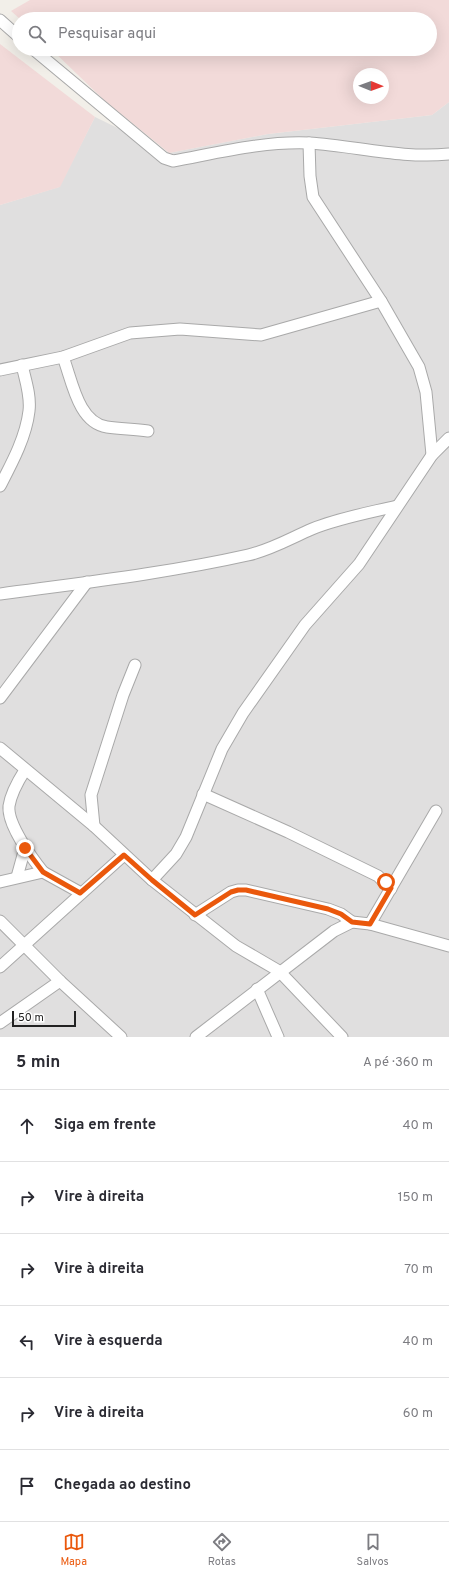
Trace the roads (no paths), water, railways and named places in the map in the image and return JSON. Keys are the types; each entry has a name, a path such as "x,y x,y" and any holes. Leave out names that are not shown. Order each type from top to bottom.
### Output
{"street":[{"path":"0,20 12,31"},
{"path":"41,56 164,158 173,161 268,145 309,143 409,154 449,154"},
{"path":"309,143 310,176 313,197 381,301 419,367 424,383 432,455"},
{"path":"0,370 64,357 130,333 180,328 246,335 261,335 381,301"},
{"path":"64,357 86,414 96,423 106,427 148,431"},
{"path":"0,486 23,436 29,410 28,390 22,365"},
{"path":"152,880 176,854 186,837 222,749 243,713 305,625 359,564 432,455 449,438"},
{"path":"0,594 87,582 249,555 280,545 312,529 338,520 397,506"},
{"path":"0,698 87,582"},
{"path":"94,826 91,795 123,695 135,665"},
{"path":"0,748 94,826 152,880 195,915 236,946 279,971 342,1037"},
{"path":"25,770 16,785 9,808 11,817 25,848 43,872 80,893"},
{"path":"203,794 288,832 378,876 391,888"},
{"path":"370,924 436,811"},
{"path":"17,877 25,848"},
{"path":"0,967 80,893 124,855"},
{"path":"0,882 43,872"},
{"path":"195,915 231,892 246,890 328,909 341,914 352,922 370,924 449,946"},
{"path":"0,921 60,981 121,1037"},
{"path":"196,1037 279,971 334,931 352,922"},
{"path":"0,1023 60,981"},
{"path":"257,989 278,1037"}]}
